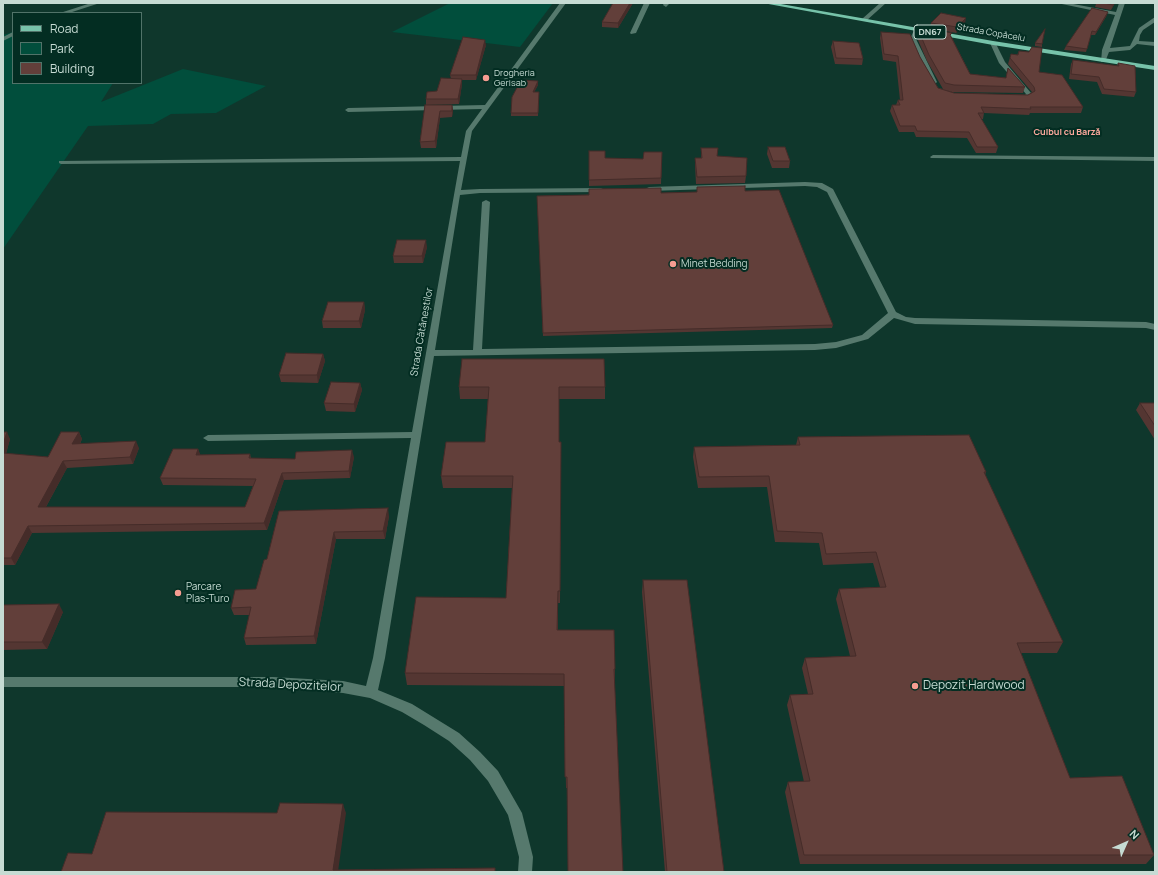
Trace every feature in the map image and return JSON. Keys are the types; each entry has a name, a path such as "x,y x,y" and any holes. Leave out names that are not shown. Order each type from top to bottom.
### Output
{"main road":[{"name":"Strada Copăcelu","path":"766,3 1103,61"},
{"name":"DN67","path":"1103,61 1154,68"}],"street":[{"path":"67,12 97,3"},
{"name":"Strada Cătăneștilor","path":"371,693 379,658 457,193 469,131 485,107 563,3"},
{"path":"633,33 647,3"},
{"path":"864,20 883,3"},
{"path":"1060,3 1118,14"},
{"path":"1103,61 1105,50 1122,3"},
{"path":"1105,50 1128,50 1136,42 1137,34 1141,29 1155,19"},
{"path":"917,30 913,38 923,62 936,86"},
{"path":"3,39 12,34"},
{"path":"1136,42 1155,44"},
{"path":"993,43 1002,63 1029,94 1029,96 1025,98 1010,97"},
{"path":"348,110 485,107"},
{"path":"933,157 1155,159"},
{"path":"61,162 463,159"},
{"path":"641,189 805,184 819,185 830,190 893,314 915,322 1146,325 1155,327"},
{"path":"457,193 480,191 610,190"},
{"path":"477,352 486,202"},
{"path":"430,352 816,347 836,345 865,337 893,314"},
{"path":"208,438 416,435"},
{"name":"Strada Depozitelor","path":"3,682 280,683 343,687 371,693 407,708 454,737 475,756 493,776 515,813 526,857 525,872"}],"green space":[{"path":"450,3 553,3 520,47 392,32"},
{"path":"12,32 12,84 112,84 101,102 183,69 266,86 216,113 171,114 153,124 88,126 3,249 3,35"}],"building":[{"path":"613,3 630,3 618,23 602,22"},
{"path":"1092,8 1108,12 1096,32 1092,31 1087,49 1066,46"},
{"path":"941,13 966,18 957,27 931,23"},
{"path":"926,28 952,33 950,35 970,74 1006,78 1008,68 1025,87 954,85 945,83 929,55 920,34"},
{"path":"1045,29 1042,44 1035,43"},
{"path":"881,32 910,34 920,57 938,88 954,93 1028,95 1035,91 1034,87 1010,58 1011,54 1018,55 1019,51 1029,52 1032,47 1042,48 1039,72 1062,75 1083,107 1030,107 1031,109 981,107 984,113 978,113 998,147 977,147 969,132 917,131 915,126 900,126 892,105 900,105 898,100 903,100 898,56 884,54"},
{"path":"463,37 485,40 476,75 450,75"},
{"path":"833,41 859,43 863,59 836,58"},
{"path":"1073,60 1119,66 1118,63 1135,66 1136,92 1104,89 1099,77 1071,74"},
{"path":"441,78 462,79 458,99 426,99 427,92 437,91"},
{"path":"521,80 538,81 533,92 539,92 538,113 511,113 512,97"},
{"path":"425,105 452,105 452,111 440,111 435,141 420,142"},
{"path":"768,147 785,147 790,161 773,161"},
{"path":"701,148 718,148 717,156 747,158 746,176 697,177 695,158 702,158"},
{"path":"589,151 605,151 605,158 643,159 644,152 662,152 661,178 589,180"},
{"name":"Minet Bedding","path":"745,186 745,191 779,190 833,325 543,333 537,196 589,195 589,189 661,188 661,193 697,192 697,187"},
{"path":"397,240 426,240 422,256 393,256"},
{"path":"328,302 364,302 359,321 322,321"},
{"path":"286,353 323,354 317,375 279,375"},
{"path":"462,359 604,359 605,387 559,387 559,442 561,442 560,591 558,591 557,630 614,630 614,669 623,872 568,872 564,674 405,673 416,597 506,598 513,476 441,476 446,442 485,442 489,387 459,387"},
{"path":"331,382 360,383 354,404 324,403"},
{"path":"1140,403 1155,403 1155,426"},
{"path":"3,432 7,432 3,444"},
{"path":"61,432 79,432 72,444 136,441 130,457 63,461 38,507 245,507 256,479 160,478 173,449 198,449 196,455 250,454 249,458 295,459 296,452 352,450 349,471 282,473 264,523 28,526 11,558 3,558 3,453 48,457"},
{"name":"Depozit Hardwood","path":"969,435 986,472 984,472 1063,642 1017,643 1070,778 1122,776 1154,855 804,855 788,782 810,781 790,695 813,694 805,658 856,656 839,589 886,587 876,552 826,554 822,533 777,531 769,476 699,477 694,447 800,445 798,437"},
{"path":"388,508 383,531 334,532 314,636 244,638 251,607 231,608 235,590 256,589 264,560 267,559 279,511"},
{"path":"643,580 687,580 724,872 667,872"},
{"path":"59,604 42,642 3,642 3,605"},
{"path":"280,803 343,804 333,870 495,868 495,872 61,872 68,853 92,854 106,812 277,813"}],"place":[{"name":"Drogheria Gerisab","path":"486,78"},
{"name":"Minet Bedding","path":"673,264"},
{"name":"Parcare Plas-Turo","path":"178,593"},
{"name":"Depozit Hardwood","path":"915,686"}],"district":[{"name":"Cuibul cu Barză","path":"1067,132"}]}
